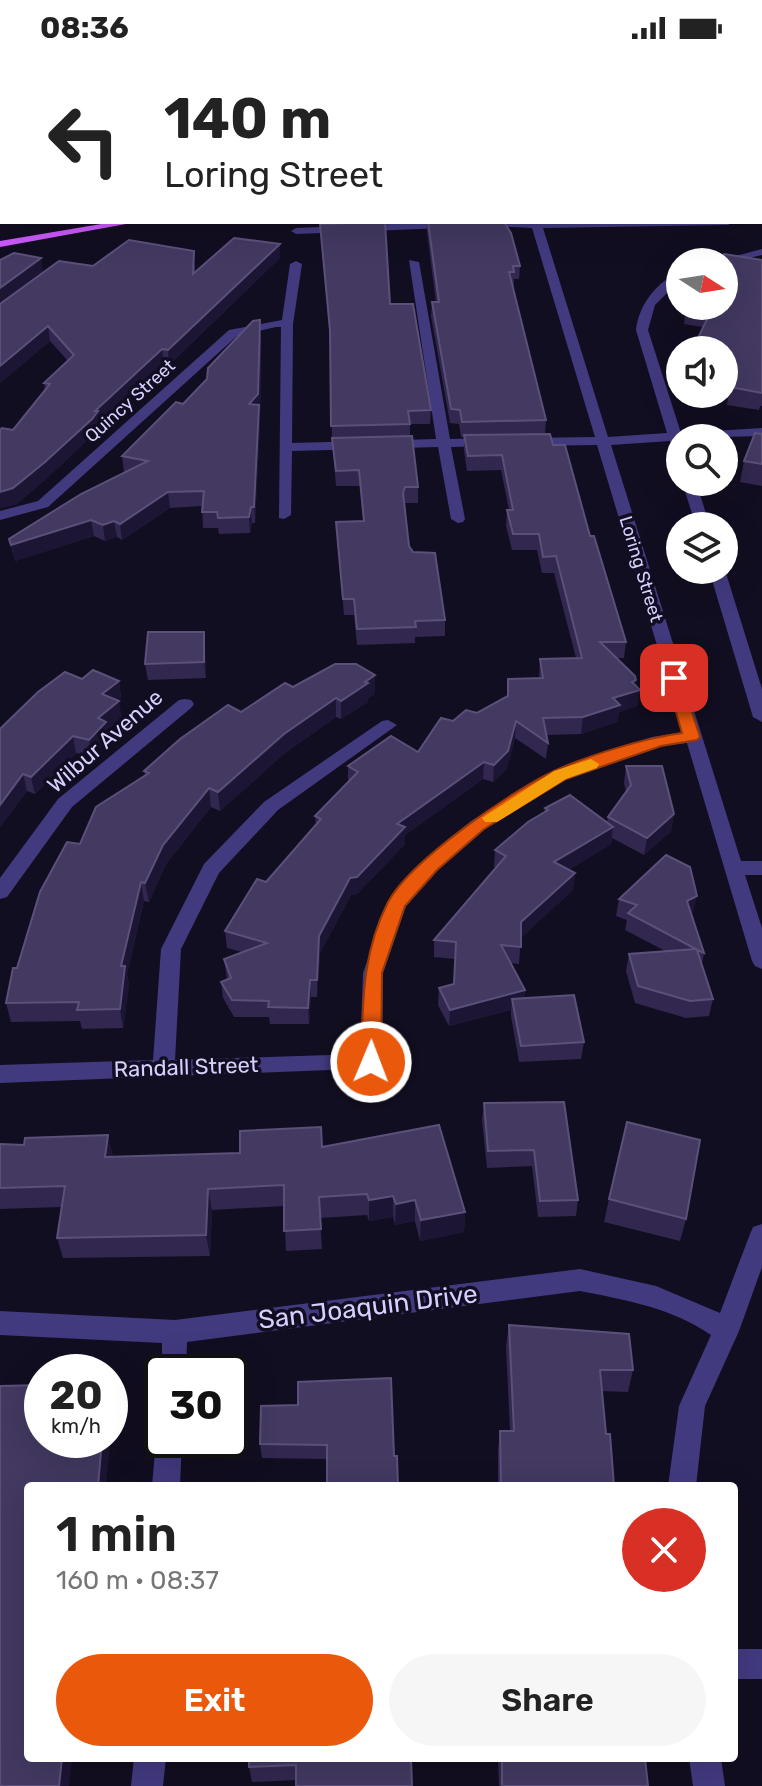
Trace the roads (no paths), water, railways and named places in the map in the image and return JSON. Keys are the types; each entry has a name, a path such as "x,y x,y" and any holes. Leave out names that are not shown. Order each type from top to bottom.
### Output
{"main road":[{"path":"0,244 119,224"},
{"path":"18,239 21,227"}],"street":[{"path":"296,231 387,229 438,224 537,224"},
{"name":"Loring Street","path":"537,224 762,961"},
{"path":"738,258 762,252"},
{"path":"413,262 426,327 442,443 458,519"},
{"path":"284,515 287,324 296,264"},
{"path":"666,285 658,290 642,317 642,330 671,424"},
{"name":"Quincy Street","path":"0,516 43,504 233,333 276,323 287,324"},
{"path":"738,434 762,432"},
{"path":"286,447 666,438"},
{"path":"721,584 762,717"},
{"name":"Wilbur Avenue","path":"0,892 65,803 185,704"},
{"path":"164,1067 171,949 211,869 271,806 388,725"},
{"name":"Randall Street","path":"0,1074 371,1062 373,973 397,903 431,865 478,825 560,775 658,741 692,737"},
{"path":"735,868 762,868"},
{"path":"682,1482 692,1406 726,1331 762,1234"},
{"name":"San Joaquin Drive","path":"0,1323 175,1332 580,1280 638,1292 707,1316 726,1331"},
{"path":"174,1354 175,1332"},
{"path":"166,1482 168,1458"},
{"path":"738,1664 762,1664"},
{"path":"147,1786 150,1762"},
{"path":"706,1762 709,1786"}]}
